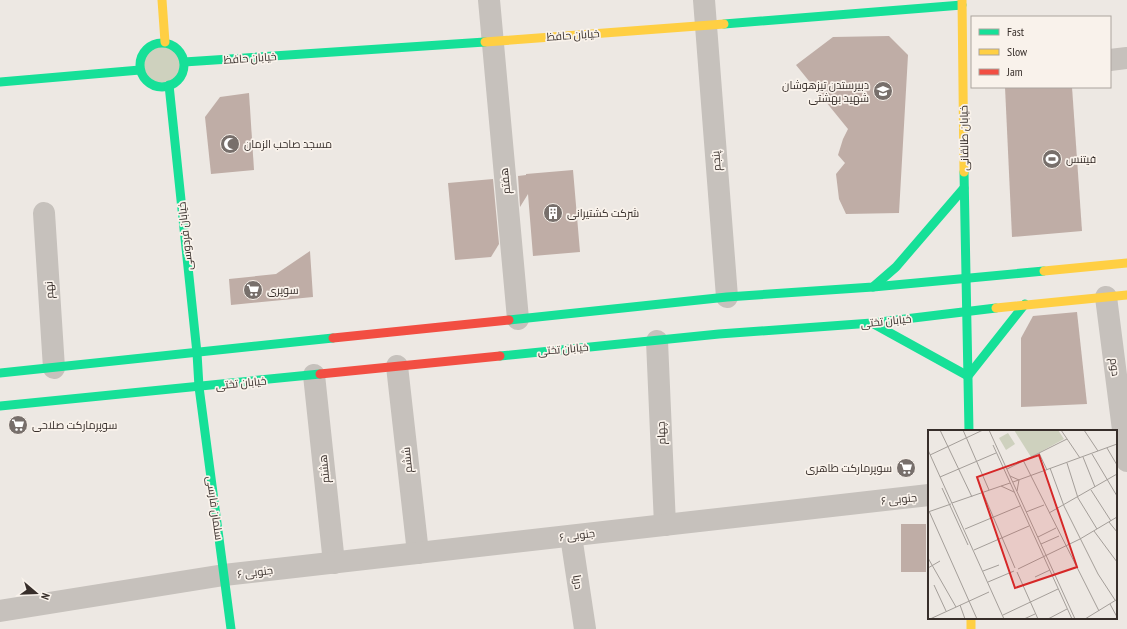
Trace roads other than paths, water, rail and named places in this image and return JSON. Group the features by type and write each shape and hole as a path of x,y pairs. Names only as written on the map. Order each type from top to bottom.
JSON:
{"main road":[{"path":"162,0 165,42"},
{"name":"خیابان حافظ","path":"184,62 492,42 962,3"},
{"name":"خیابان طالقانی","path":"962,3 967,72 964,188 967,312"},
{"path":"165,42 178,49 184,62 182,75 176,82 162,87 155,86 148,82 140,70 140,63 145,50 151,45 165,42"},
{"path":"0,82 140,70"},
{"name":"خیابان فردوسی","path":"169,85 197,353 199,387"},
{"path":"873,287 896,267 964,188"},
{"path":"0,373 727,297 873,287 1127,262"},
{"name":"خیابان تختی","path":"0,406 719,334 872,323 1024,304 1117,296"},
{"path":"968,376 1024,304"},
{"path":"967,312 969,430"},
{"path":"872,323 968,376"},
{"name":"سلمان فارسی","path":"199,387 231,629"},
{"path":"971,619 972,629"}],"street":[{"name":"هفتم","path":"489,0 518,319"},
{"name":"پنجم","path":"704,0 727,297"},
{"path":"1111,60 1127,58"},
{"name":"نهم","path":"44,213 54,368"},
{"name":"دوم","path":"1117,296 1127,461"},
{"name":"چهام","path":"657,341 665,525"},
{"name":"ششم","path":"397,366 418,553"},
{"name":"هشتم","path":"314,375 334,562"},
{"path":"1117,474 1127,473"},
{"name":"۶ جنوبی","path":"0,610 224,575 928,495"},
{"name":"دریا","path":"571,536 585,629"}],"place":[{"name":"دبیرستدن تیزهوشان شهید بهشتی","path":"883,91"},
{"name":"مسجد صاحب الزمان","path":"230,144"},
{"name":"فیتنس","path":"1052,159"},
{"name":"شرکت کشتیرانی","path":"553,213"},
{"name":"سوپری","path":"253,290"},
{"name":"سوپرمارکت صلاحی","path":"18,425"},
{"name":"سوپرمارکت طاهری","path":"906,468"}]}
